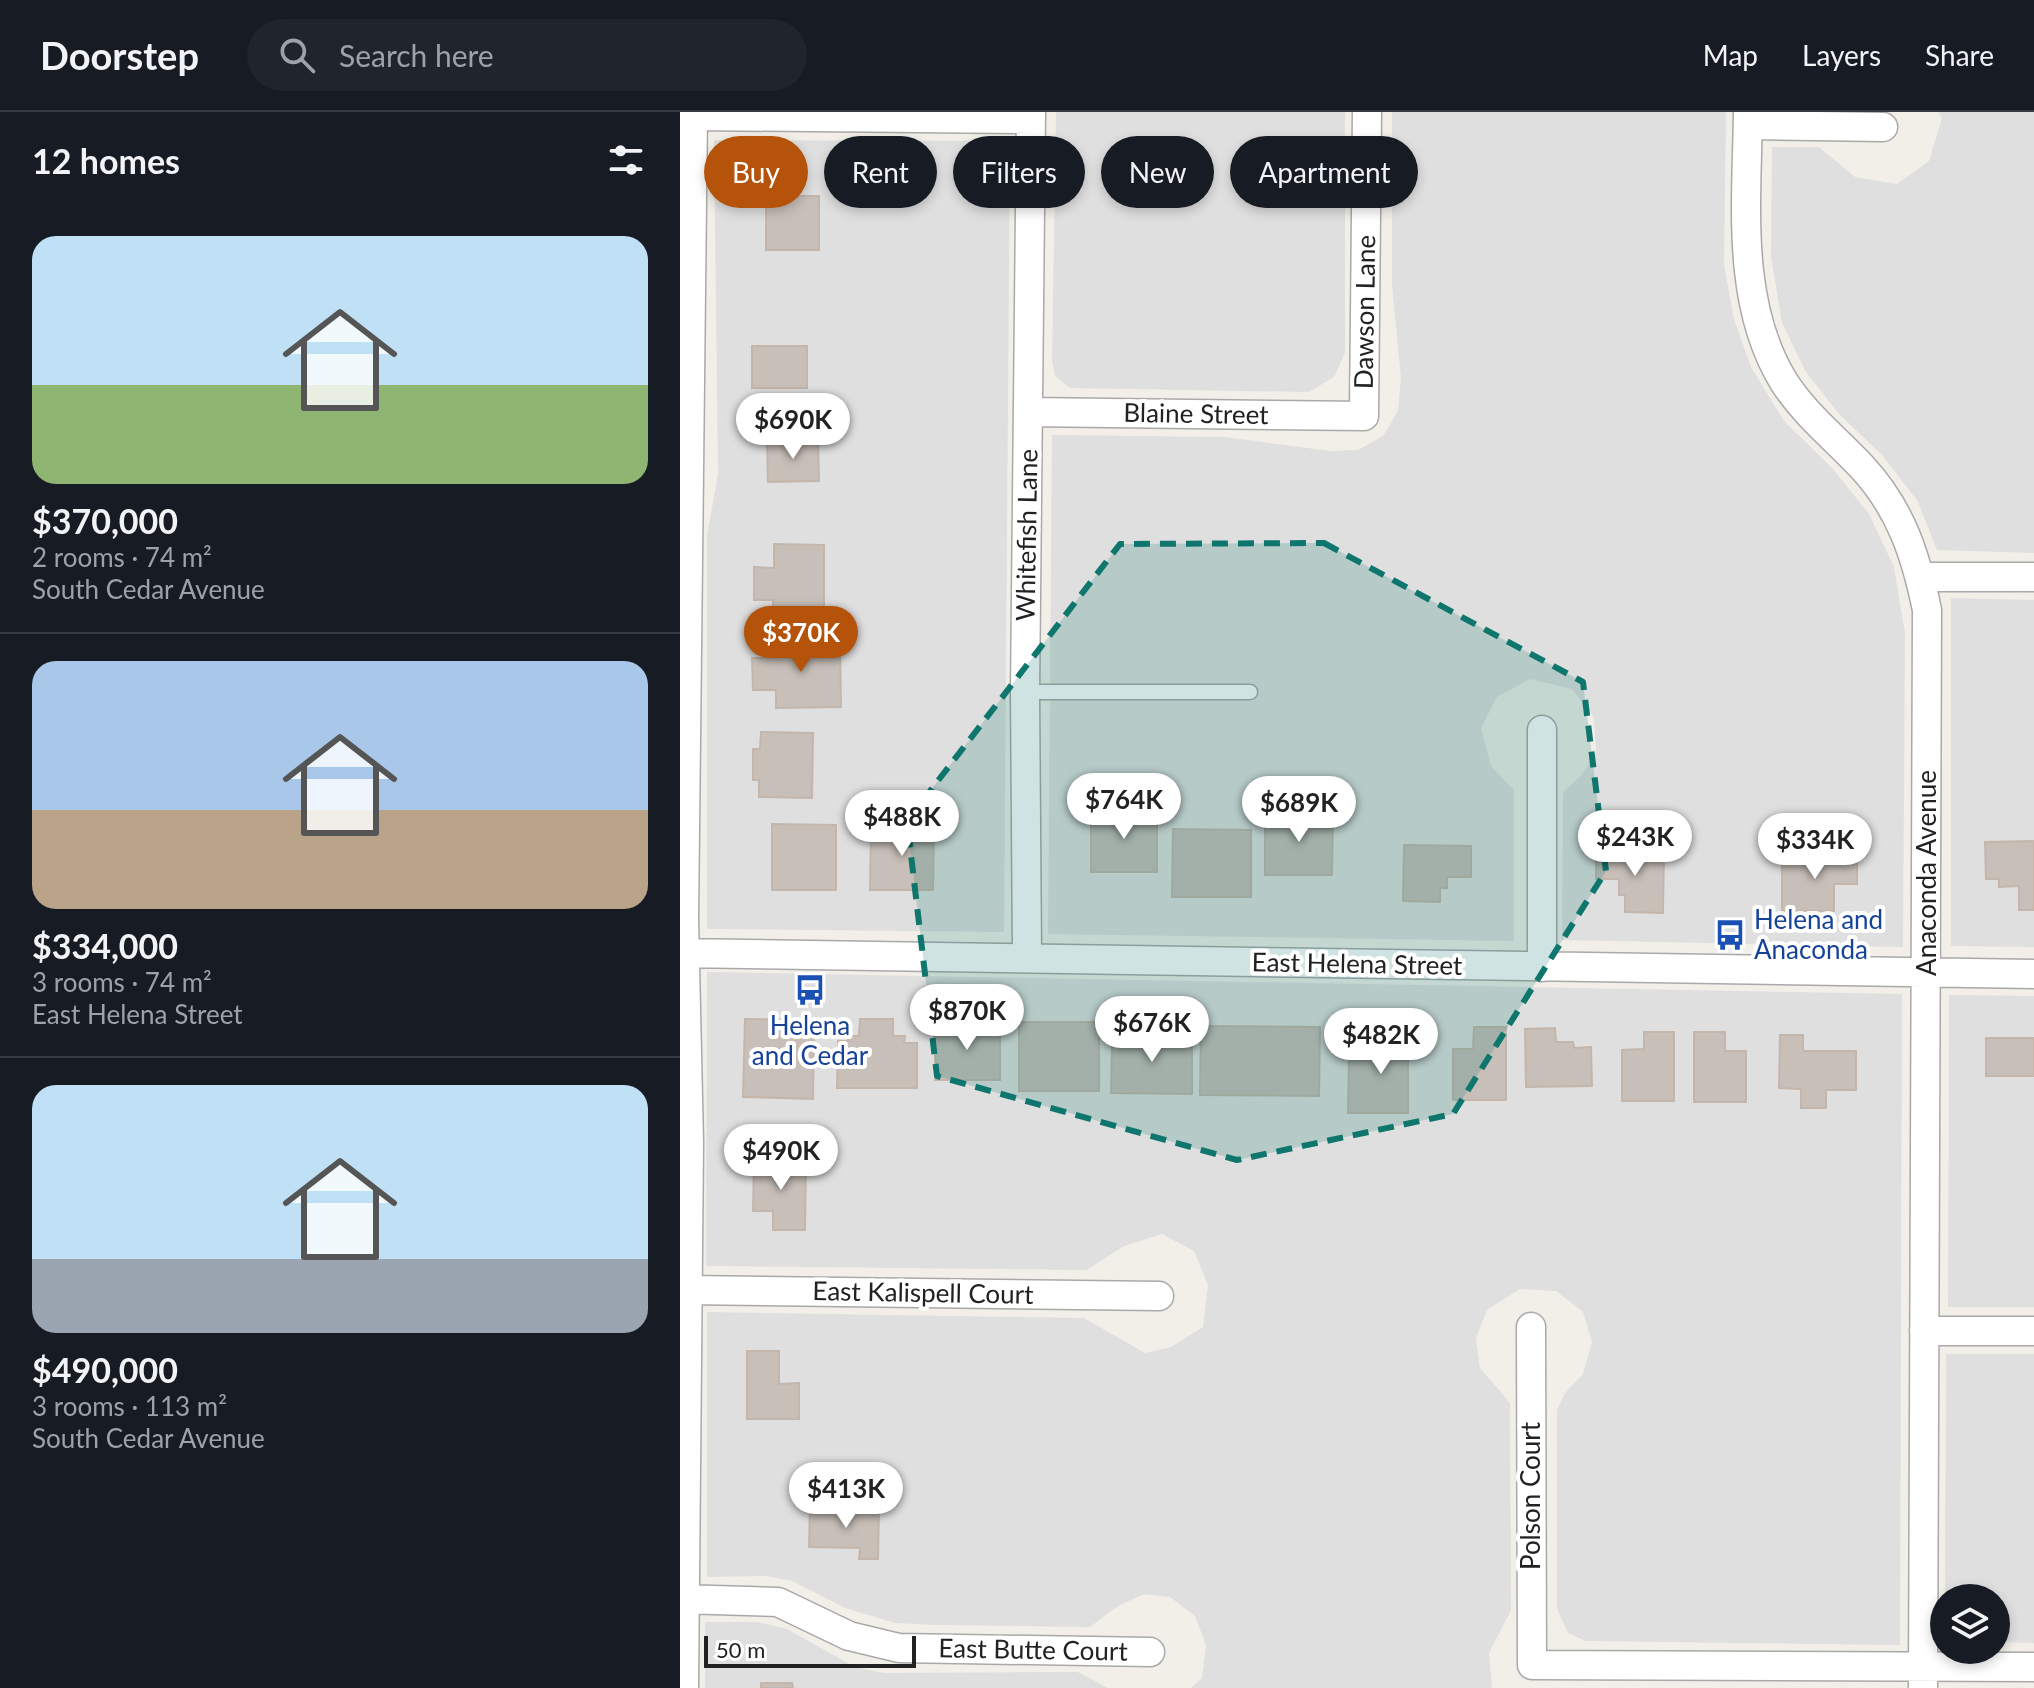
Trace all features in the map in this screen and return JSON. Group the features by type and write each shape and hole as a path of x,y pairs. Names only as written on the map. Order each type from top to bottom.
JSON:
{"street":[{"name":"Dawson Lane","path":"1364,416 1367,112"},
{"path":"684,1688 682,1599 687,1290 682,953 684,498 693,114 1031,116"},
{"name":"Whitefish Lane","path":"1027,957 1025,692 1031,116"},
{"path":"1748,118 1883,127"},
{"name":"Anaconda Avenue","path":"1748,118 1750,279 1768,349 1783,381 1807,413 1884,493 1912,545 1920,577 1928,643 1923,1677"},
{"name":"Blaine Street","path":"1028,412 1364,416"},
{"path":"1920,577 2034,577"},
{"path":"1542,730 1542,967"},
{"name":"East Helena Street","path":"682,953 2034,974"},
{"name":"East Kalispell Court","path":"687,1290 1159,1296"},
{"name":"Polson Court","path":"1531,1327 1532,1665 1923,1677"},
{"path":"1924,1331 2034,1331"},
{"name":"East Butte Court","path":"682,1599 778,1602 849,1636 899,1648 1150,1652"},
{"path":"1923,1677 2034,1667"}],"lane":[{"path":"1025,692 1250,692"}],"highlighted area":[{"path":"1324,543 1583,682 1606,871 1453,1114 1237,1160 937,1076 907,821 1120,544"}],"shaded area":[{"path":"1056,112 1345,112 1345,136 1230,136 1230,208 1345,208 1345,353 1334,377 1309,392 1070,388 1055,376 1052,360 1054,208 1085,208 1085,136 1056,136"},
{"path":"1392,112 1726,112 1724,265 1734,319 1751,367 1784,421 1833,469 1869,514 1894,567 1905,633 1903,947 1562,940 1563,792 1581,776 1596,752 1594,718 1572,689 1530,679 1497,697 1481,728 1491,766 1514,790 1514,941 1048,934 1052,435 1224,437 1330,451 1358,450 1383,436 1398,411 1401,378 1392,286 1392,208 1418,208 1418,136 1392,136"},
{"path":"1938,112 2034,112 2034,553 1937,550 1917,500 1882,455 1839,414 1806,372 1782,323 1771,256 1772,147 1819,147 1855,177 1897,184 1929,161 1942,118"},
{"path":"808,140 824,140 824,208 937,208 937,141 953,141 953,208 1009,208 1004,932 707,929 707,536 718,474 715,208 808,208"},
{"path":"1951,598 2034,600 2034,947 1951,946"},
{"path":"707,972 1902,994 1900,1645 1586,1641 1568,1633 1557,1609 1557,1410 1565,1393 1583,1374 1592,1342 1583,1312 1556,1291 1520,1289 1487,1310 1476,1338 1480,1368 1510,1403 1511,1610 1489,1653 1492,1688 1191,1688 1202,1678 1206,1645 1195,1616 1170,1597 1144,1594 1118,1606 1090,1627 936,1625 895,1623 845,1608 792,1581 766,1576 707,1577 707,1312 1084,1318 1145,1353 1171,1347 1203,1327 1208,1285 1194,1251 1162,1234 1124,1246 1087,1270 706,1266"},
{"path":"1949,995 2034,996 2034,1307 1948,1307"},
{"path":"1946,1354 2034,1354 2034,1643 2010,1642 2010,1584 1945,1584"},
{"path":"705,1622 758,1622 787,1629 855,1667 884,1673 1078,1672 1108,1688 705,1688"}],"building":[{"path":"808,196 819,196 819,250 766,250 766,208 808,208"},
{"path":"752,346 807,346 807,388 752,388"},
{"path":"818,440 819,481 768,482 767,441"},
{"path":"774,544 824,545 824,624 772,623 773,600 754,600 754,567 774,568"},
{"path":"840,641 841,707 776,708 776,690 753,690 752,658 774,658 774,642"},
{"path":"761,732 813,733 812,798 759,797 759,780 753,780 753,749 760,749"},
{"path":"1091,810 1157,810 1157,872 1091,872"},
{"path":"1265,813 1333,813 1332,875 1265,875"},
{"path":"772,824 836,825 836,890 772,890"},
{"path":"871,825 934,825 933,890 870,890"},
{"path":"1173,829 1251,830 1251,897 1172,897"},
{"path":"2034,841 2034,910 2019,910 2019,886 1999,887 1999,879 1986,879 1985,842"},
{"path":"1404,845 1471,846 1471,877 1447,877 1447,888 1440,888 1440,902 1403,901"},
{"path":"1596,852 1664,852 1663,913 1625,912 1625,895 1619,895 1619,879 1596,879"},
{"path":"1782,856 1857,856 1857,884 1834,884 1834,911 1782,911"},
{"path":"745,1019 814,1020 813,1099 743,1097"},
{"path":"860,1019 893,1019 893,1036 905,1036 904,1043 917,1043 917,1088 837,1088 838,1041 848,1041 848,1036 859,1036"},
{"path":"952,1020 982,1020 982,1029 1000,1029 1000,1080 935,1080 935,1028 952,1028"},
{"path":"1019,1022 1099,1022 1099,1091 1019,1091"},
{"path":"1136,1024 1167,1025 1166,1041 1192,1046 1192,1094 1111,1093 1112,1046 1123,1046 1123,1040 1136,1040"},
{"path":"1201,1026 1320,1027 1319,1096 1200,1095"},
{"path":"1474,1027 1506,1027 1506,1100 1453,1100 1453,1049 1473,1049"},
{"path":"1555,1028 1556,1042 1573,1042 1574,1048 1591,1047 1592,1086 1526,1087 1525,1029"},
{"path":"1380,1029 1408,1029 1408,1113 1348,1113 1349,1056 1365,1056 1365,1050 1380,1051"},
{"path":"1644,1032 1674,1032 1674,1101 1622,1101 1622,1050 1644,1049"},
{"path":"1694,1032 1725,1032 1725,1051 1746,1051 1746,1102 1694,1102"},
{"path":"1780,1035 1803,1035 1803,1051 1856,1051 1856,1090 1826,1090 1826,1108 1801,1108 1801,1089 1779,1088"},
{"path":"1986,1038 2034,1038 2034,1076 1986,1076"},
{"path":"754,1159 806,1160 805,1230 773,1230 773,1211 753,1211"},
{"path":"747,1351 779,1351 779,1384 799,1383 799,1419 747,1419"},
{"path":"810,1507 879,1509 878,1559 859,1559 860,1548 809,1547"},
{"path":"761,1683 792,1683 793,1688 761,1688"}],"place":[{"name":"Helena and Anaconda","path":"1730,935"},
{"name":"Helena and Cedar","path":"810,990"}]}
